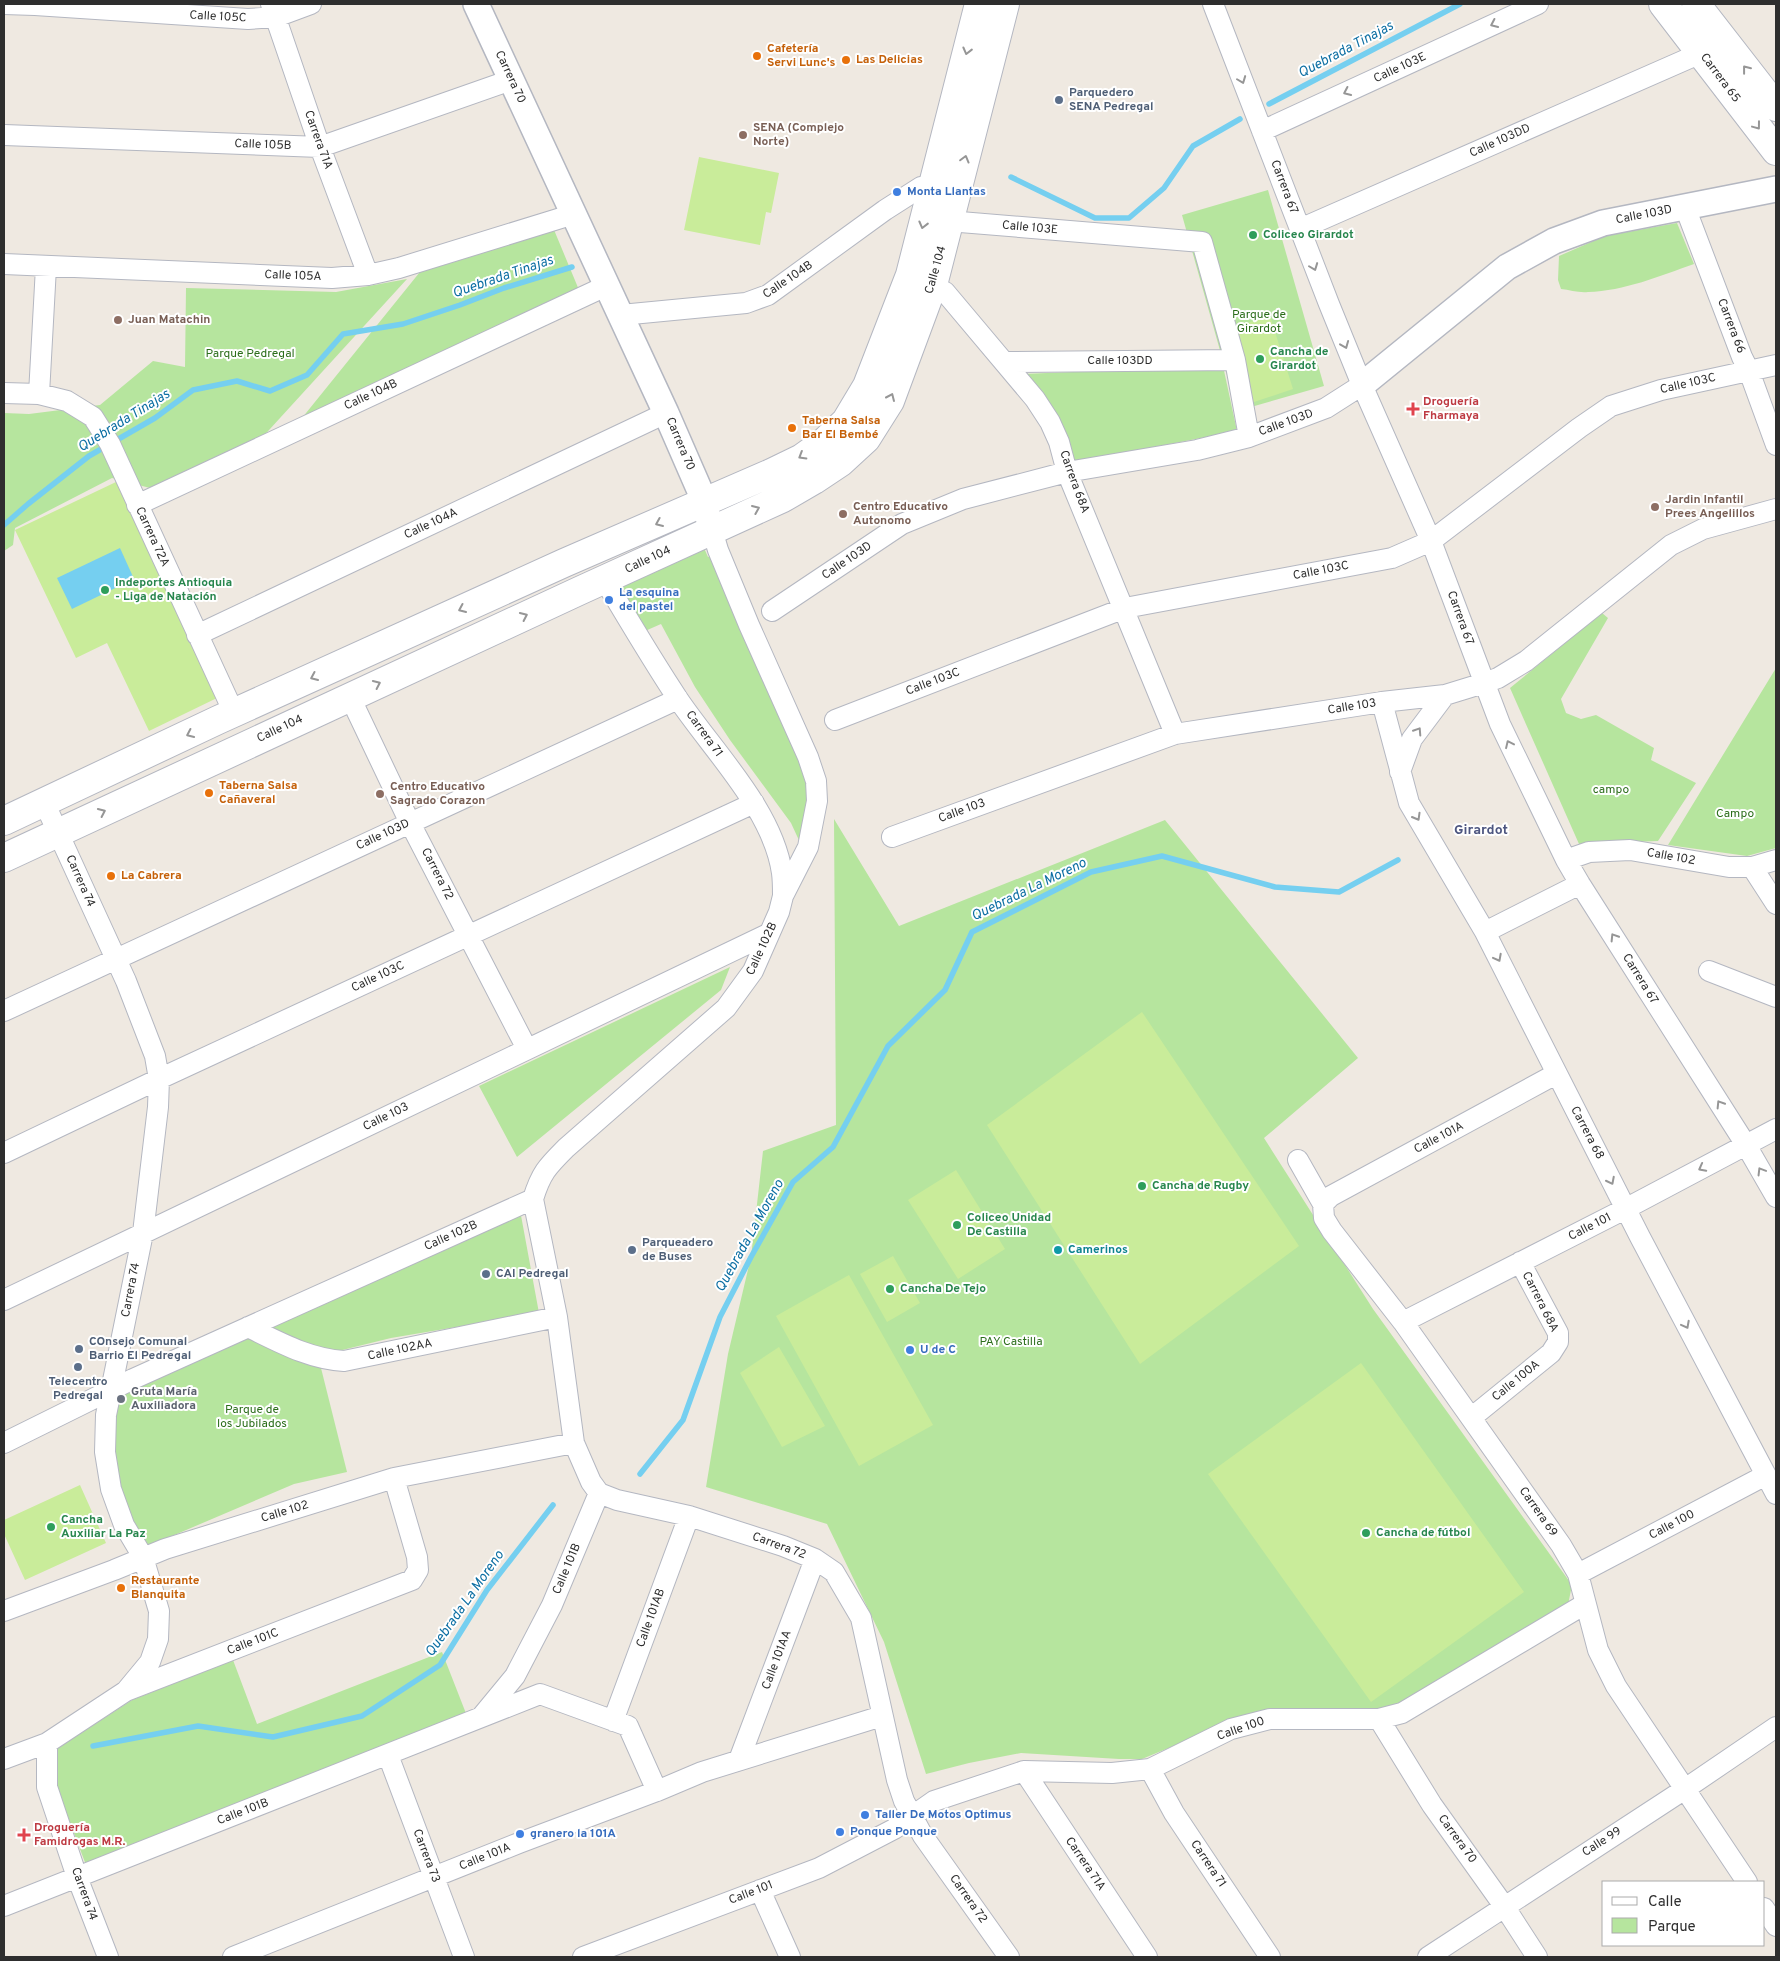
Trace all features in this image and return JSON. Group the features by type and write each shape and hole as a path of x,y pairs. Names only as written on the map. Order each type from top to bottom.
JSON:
{"main road":[{"name":"Calle 104","path":"4,858 604,579 783,498 840,462 866,439 890,401 921,280 933,186 980,4"},
{"name":"Calle 104","path":"4,821 234,713 771,473 802,458 824,443 846,421 867,386 921,280 948,221 1005,4"},
{"name":"Carrera 65","path":"1663,4 1776,151"},
{"path":"1696,4 1776,107"}],"street":[{"name":"Calle 105C","path":"4,4 35,4 248,19 274,10 311,4"},
{"name":"Carrera 70","path":"476,4 666,413 700,491 718,550 749,625 798,733 816,781 817,801 808,847 783,896"},
{"name":"Carrera 67","path":"1213,4 1362,385 1431,541 1500,724 1566,860 1580,884 1746,1145 1776,1197"},
{"name":"Calle 103E","path":"1262,131 1538,4"},
{"name":"Carrera 71A","path":"274,10 320,147 368,275"},
{"name":"Calle 103DD","path":"1300,229 1701,53"},
{"name":"Calle 105B","path":"4,135 320,147 511,80"},
{"name":"Calle 104B","path":"621,315 746,303 768,295 885,210 921,187 933,186"},
{"name":"Calle 103D","path":"772,611 902,524 963,499 1067,472 1197,450 1249,437 1326,408 1362,385 1507,267 1554,241 1603,223 1776,190"},
{"name":"Carrera 66","path":"1685,207 1776,445"},
{"name":"Calle 105A","path":"4,264 332,278 368,275 399,268 574,214"},
{"name":"Calle 103E","path":"948,221 1202,242 1235,360"},
{"path":"39,394 46,266"},
{"name":"Carrera 68A","path":"921,280 945,292 1035,399 1050,422 1059,442 1067,472 1125,608 1175,734"},
{"name":"Calle 104B","path":"137,505 606,286"},
{"name":"Calle 103DD","path":"1005,362 1235,360"},
{"path":"1235,360 1249,437"},
{"name":"Calle 103C","path":"835,720 1125,608 1392,558 1431,541 1579,428 1611,406 1661,390 1776,365"},
{"name":"Carrera 72A","path":"4,393 39,394 67,401 93,418 110,444 234,713"},
{"name":"Calle 104A","path":"197,635 666,413"},
{"name":"Calle 103","path":"892,837 1175,734 1382,702 1445,695 1498,678 1526,661 1671,545 1703,529 1776,509"},
{"name":"Carrera 71","path":"604,579 678,699 754,804 776,850 782,873 783,896"},
{"path":"1400,772 1412,739 1445,695"},
{"name":"Carrera 72","path":"350,697 410,823 527,1049"},
{"name":"Calle 103D","path":"4,1011 678,699"},
{"name":"Carrera 68","path":"1382,702 1410,804 1485,932 1625,1209 1776,1494"},
{"name":"Carrera 74","path":"44,802 116,960 155,1056 159,1078 158,1108 143,1233 106,1415 105,1452 111,1489 124,1525 143,1557 159,1611 158,1639 150,1662 126,1691"},
{"name":"Calle 103C","path":"4,1153 159,1078 754,804"},
{"name":"Calle 102","path":"1566,860 1590,852 1630,850 1729,867 1752,867 1776,860"},
{"path":"1752,867 1776,904"},
{"path":"1485,932 1580,884"},
{"name":"Calle 102B","path":"4,1443 110,1390 533,1199 545,1169 566,1148 726,1008 753,970 779,912 783,896"},
{"name":"Calle 103","path":"4,1300 768,934"},
{"path":"1709,971 1776,997"},
{"name":"Calle 101A","path":"1323,1204 1331,1196 1556,1074"},
{"name":"Calle 101","path":"1402,1322 1625,1209 1776,1129"},
{"name":"Carrera 69","path":"1298,1160 1323,1204 1324,1218 1332,1231 1402,1322 1561,1545 1578,1574 1598,1650 1616,1686 1746,1881"},
{"path":"533,1199 557,1316 574,1443 591,1482 599,1493"},
{"name":"Carrera 68A","path":"1520,1262 1558,1333 1558,1342"},
{"name":"Calle 102AA","path":"248,1327 305,1354 325,1360 344,1361 557,1316"},
{"name":"Calle 100A","path":"1471,1418 1551,1353 1558,1342"},
{"name":"Calle 102","path":"4,1610 114,1570 143,1557 394,1478 574,1443"},
{"name":"Calle 100","path":"1578,1574 1766,1475"},
{"name":"Calle 101C","path":"4,1759 46,1743 126,1691 412,1580 418,1570 417,1557 394,1478"},
{"name":"Carrera 72","path":"599,1493 617,1500 689,1516 783,1546 815,1559 834,1572 861,1618 897,1780 904,1801 924,1836 1009,1957"},
{"name":"Calle 101B","path":"481,1718 515,1676 552,1605 599,1493"},
{"name":"Calle 101AB","path":"613,1721 689,1516"},
{"name":"Calle 101AA","path":"739,1760 815,1559"},
{"name":"Calle 100","path":"912,1815 934,1801 1024,1771 1112,1773 1150,1769 1231,1730 1270,1719 1379,1719 1402,1713 1585,1604"},
{"name":"Calle 101B","path":"4,1906 540,1694 613,1721"},
{"name":"Calle 101A","path":"233,1957 702,1772 882,1716"},
{"name":"Carrera 70","path":"1379,1719 1432,1804 1504,1906 1537,1957"},
{"path":"613,1721 628,1726 657,1791"},
{"name":"Calle 99","path":"1428,1957 1685,1789 1776,1727"},
{"name":"Carrera 74","path":"46,1743 47,1787 77,1877 108,1957"},
{"name":"Carrera 73","path":"388,1755 464,1957"},
{"name":"Carrera 71","path":"1150,1769 1174,1813 1270,1957"},
{"name":"Carrera 71A","path":"1024,1771 1147,1957"},
{"name":"Calle 101","path":"583,1957 819,1868 894,1830 912,1815"},
{"path":"760,1890 790,1957"},
{"path":"1765,1910 1776,1926"}],"green space":[{"path":"699,157 779,173 771,213 766,212 760,245 684,230"},
{"name":"Parque de Girardot","path":"1268,190 1324,386 1237,411 1182,215"},
{"path":"1677,223 1694,264 1615,289 1578,292 1561,289 1558,280 1559,256 1605,236"},
{"path":"552,225 579,290 302,418 428,262"},
{"name":"Parque Pedregal","path":"407,279 259,441 150,488 112,478 15,528 13,545 4,551 4,413 29,414 100,405 153,361 185,367 186,288 336,292"},
{"name":"Cancha de Girardot","path":"1270,316 1293,389 1251,403 1228,329"},
{"name":"Parque de Girardot","path":"1223,366 1237,431 1072,463 1022,374"},
{"name":"Indeportes Antioquia - Liga de Natación","path":"116,482 217,698 149,731 107,643 76,658 15,530"},
{"path":"704,548 708,557 715,554 811,781 803,849 791,823 730,740 695,687 661,624 645,631 620,595 626,592 621,585"},
{"name":"campo","path":"1602,613 1608,618 1561,699 1566,713 1581,719 1596,715 1654,748 1651,760 1696,783 1658,841 1579,844 1510,688"},
{"name":"Campo","path":"1776,668 1776,848 1747,856 1668,845"},
{"name":"PAY Castilla","path":"834,819 899,926 1165,820 1358,1058 1264,1138 1373,1309 1572,1585 1567,1610 1404,1703 1375,1711 1246,1716 1142,1759 1021,1753 926,1774 884,1642 827,1524 706,1487 728,1354 751,1257 763,1151 836,1125"},
{"path":"730,967 721,990 517,1157 479,1086"},
{"name":"Cancha de Rugby","path":"1142,1012 1299,1246 1140,1364 987,1125"},
{"name":"Coliceo Unidad De Castilla","path":"956,1170 1005,1249 958,1279 908,1200"},
{"name":"Parque de los Jubilados","path":"520,1210 539,1313 391,1338 318,1356 347,1472 294,1484 144,1548 110,1467 115,1397"},
{"name":"Cancha De Tejo","path":"893,1256 920,1303 887,1322 860,1274"},
{"path":"849,1275 933,1425 859,1466 776,1316"},
{"path":"779,1347 825,1426 782,1447 740,1373"},
{"name":"Cancha de fútbol","path":"1361,1363 1524,1592 1371,1702 1208,1474"},
{"name":"Cancha Auxiliar La Paz","path":"80,1485 106,1543 25,1580 4,1534 4,1520"},
{"path":"442,1652 467,1716 86,1865 55,1783 58,1748 132,1700 233,1660 257,1724"}],"water":[{"path":"120,548 134,579 72,609 57,578"}],"waterway":[{"name":"Quebrada Tinajas","path":"1269,104 1460,4"},
{"name":"Quebrada Tinajas","path":"1011,177 1095,218 1129,218 1164,188 1193,146 1240,119"},
{"name":"Quebrada Tinajas","path":"4,525 89,456 155,418 193,390 237,381 270,391 307,375 343,334 403,324 504,288 572,267"},
{"name":"Quebrada La Moreno","path":"640,1474 683,1420 720,1317 793,1182 833,1147 888,1046 945,990 972,932 1091,872 1162,856 1275,887 1339,892 1398,860"},
{"name":"Quebrada La Moreno","path":"93,1746 198,1726 273,1737 362,1716 440,1665 487,1590 553,1505"}],"place":[{"name":"Cafetería Servi Lunc's","path":"757,56"},
{"name":"Las Delicias","path":"846,60"},
{"name":"Parquedero SENA Pedregal","path":"1059,100"},
{"name":"SENA (Complejo Norte)","path":"743,135"},
{"name":"Monta Llantas","path":"897,192"},
{"name":"Coliceo Girardot","path":"1253,235"},
{"name":"Juan Matachin","path":"118,320"},
{"name":"Cancha de Girardot","path":"1260,359"},
{"name":"Droguería Fharmaya","path":"1413,409"},
{"name":"Taberna Salsa Bar El Bembé","path":"792,428"},
{"name":"Jardin Infantil Prees Angelillos","path":"1655,507"},
{"name":"Centro Educativo Autonomo","path":"843,514"},
{"name":"Indeportes Antioquia - Liga de Natación","path":"105,590"},
{"name":"La esquina del pastel","path":"609,600"},
{"name":"Taberna Salsa Cañaveral","path":"209,793"},
{"name":"Centro Educativo Sagrado Corazon","path":"380,794"},
{"name":"La Cabrera","path":"111,876"},
{"name":"Cancha de Rugby","path":"1142,1186"},
{"name":"Coliceo Unidad De Castilla","path":"957,1225"},
{"name":"Parqueadero de Buses","path":"632,1250"},
{"name":"Camerinos","path":"1058,1250"},
{"name":"CAI Pedregal","path":"486,1274"},
{"name":"Cancha De Tejo","path":"890,1289"},
{"name":"COnsejo Comunal Barrio El Pedregal","path":"79,1349"},
{"name":"U de C","path":"910,1350"},
{"name":"Telecentro Pedregal","path":"78,1367"},
{"name":"Gruta María Auxiliadora","path":"121,1399"},
{"name":"Cancha Auxiliar La Paz","path":"51,1527"},
{"name":"Cancha de fútbol","path":"1366,1533"},
{"name":"Restaurante Blanquita","path":"121,1588"},
{"name":"Taller De Motos Optimus","path":"865,1815"},
{"name":"Ponque Ponque","path":"840,1832"},
{"name":"granero la 101A","path":"520,1834"},
{"name":"Droguería Famidrogas M.R.","path":"24,1835"}],"district":[{"name":"Girardot","path":"1481,830"}]}
